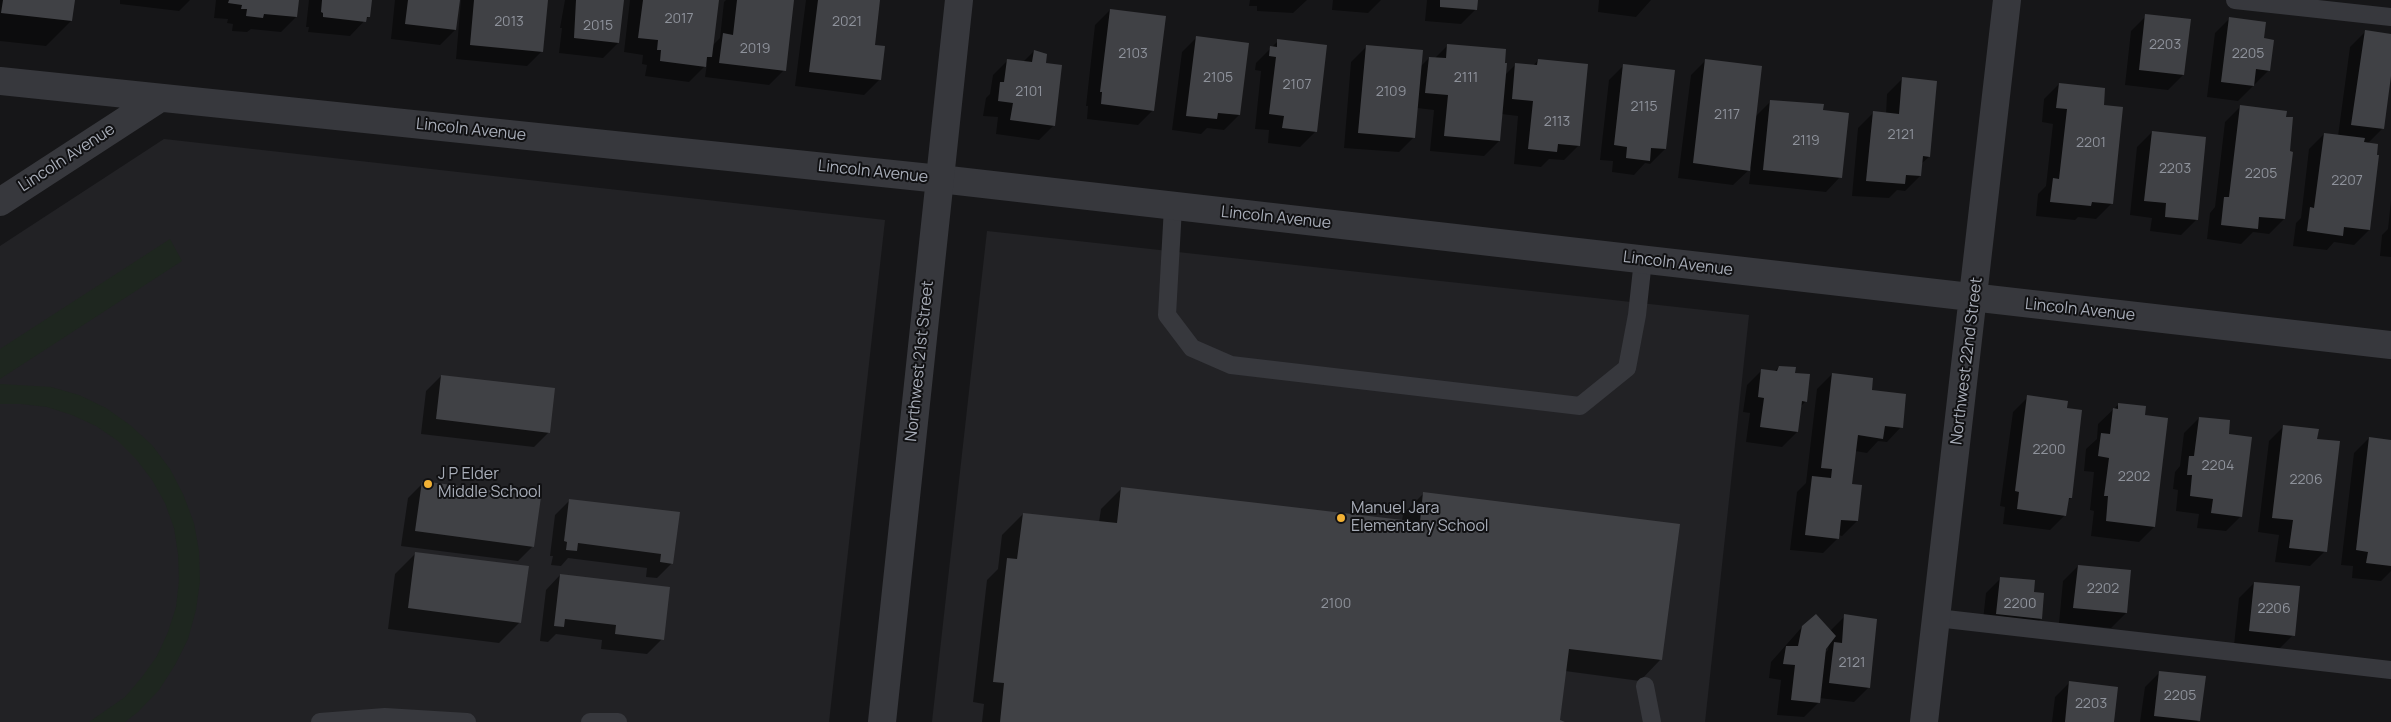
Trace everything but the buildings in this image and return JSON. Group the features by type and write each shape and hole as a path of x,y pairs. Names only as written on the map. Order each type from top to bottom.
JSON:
{"street":[{"name":"Northwest 21st Street","path":"882,722 960,0"},
{"name":"Northwest 22nd Street","path":"1924,722 2007,0"},
{"name":"Lincoln Avenue","path":"0,81 940,179 1974,299 2391,345"},
{"name":"Lincoln Avenue","path":"0,202 160,98"}],"lane":[{"path":"2235,0 2391,18"},
{"path":"1173,207 1167,315 1192,348 1231,365 1580,406 1627,368 1637,315 1644,260"},
{"path":"1937,618 2391,670"},
{"path":"1644,686 1652,722"},
{"path":"320,722 385,717 467,722"},
{"path":"590,722 618,722"}],"shaded area":[{"name":"J P Elder Middle School","path":"164,139 885,220 829,722 0,722 0,246"},
{"name":"Manuel Jara Elementary School","path":"987,231 1749,315 1705,722 932,722"},
{"path":"170,239 182,261 0,379 0,349"},
{"path":"0,384 51,387 79,395 106,408 130,425 152,445 170,469 183,494 194,523 199,551 200,581 196,610 188,639 175,665 159,690 138,712 125,722 89,722 125,697 157,656 168,632 176,607 179,580 174,528 165,503 152,480 136,459 118,441 96,426 72,415 47,407 0,404"}],"place":[{"name":"J P Elder Middle School","path":"428,484"},
{"name":"Manuel Jara Elementary School","path":"1341,518"}]}
